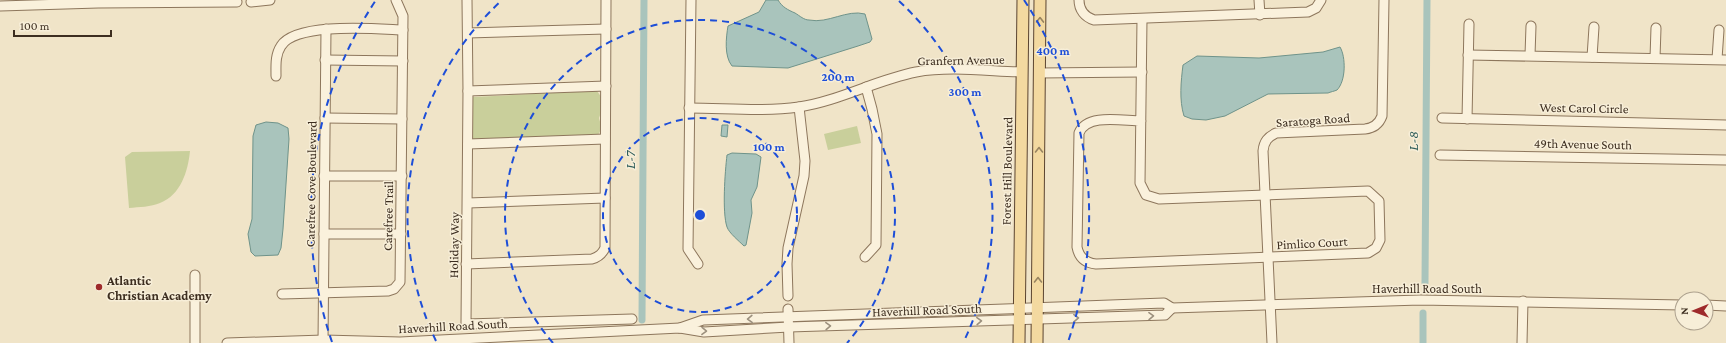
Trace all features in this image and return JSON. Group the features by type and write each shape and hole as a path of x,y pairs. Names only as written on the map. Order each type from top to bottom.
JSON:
{"main road":[{"name":"Forest Hill Boulevard","path":"1019,343 1024,0"},
{"path":"1037,343 1040,0"},
{"path":"1023,36 1027,55 1039,73"},
{"path":"1022,72 1031,83 1039,110"}],"street":[{"path":"251,2 270,0"},
{"name":"Carefree Trail","path":"282,294 388,290 394,289 400,282 403,30 402,12 396,0"},
{"name":"Holiday Way","path":"467,0 468,203 466,324 632,318"},
{"path":"466,264 592,259 600,256 605,248 606,0"},
{"path":"691,0 688,249 698,264"},
{"path":"1079,0 1079,4 1086,16 1094,20 1260,15 1308,12 1316,8 1321,0"},
{"path":"1259,0 1260,15"},
{"name":"Saratoga Road","path":"1272,343 1263,151 1264,143 1269,136 1276,133 1365,129 1374,127 1380,120 1382,102 1384,0"},
{"path":"0,6 98,1 237,2"},
{"name":"Pimlico Court","path":"1141,121 1096,120 1087,123 1081,129 1079,138 1078,247 1083,259 1091,264 1368,253 1372,251 1380,240 1379,201 1368,192 1159,199 1150,197 1143,191 1140,183 1142,72 1142,19"},
{"path":"1467,118 1469,24"},
{"path":"1530,55 1531,26"},
{"path":"1592,57 1594,27"},
{"path":"1655,58 1656,28"},
{"path":"276,76 277,55 283,43 295,35 326,29 403,30"},
{"name":"Carefree Cove Boulevard","path":"324,342 322,293 326,29"},
{"path":"468,33 606,29"},
{"path":"1468,55 1530,55 1721,60 1718,30"},
{"path":"326,60 403,61"},
{"name":"Granfern Avenue","path":"689,108 776,109 799,107 901,76 932,70 1022,72"},
{"path":"1039,73 1142,72"},
{"path":"468,91 606,86"},
{"path":"865,257 876,245 877,134 866,87"},
{"path":"788,296 788,248 804,176 805,161 799,107"},
{"path":"325,118 402,119"},
{"name":"West Carol Circle","path":"1442,118 1726,124"},
{"path":"468,144 605,139"},
{"name":"49th Avenue South","path":"1440,155 1726,160"},
{"path":"324,176 402,176"},
{"path":"468,203 605,198"},
{"path":"324,234 401,234"},
{"path":"194,343 195,276"},
{"name":"Haverhill Road South","path":"227,343 400,342 680,328 704,332 789,318 1164,303 1172,308 1420,300 1674,305"},
{"path":"1522,343 1523,301"},
{"path":"1714,306 1726,306"},
{"name":"Haverhill Road South","path":"789,318 1019,320 1165,315 1172,308"},
{"path":"789,318 789,343"}],"green space":[{"path":"597,91 602,98 602,110 599,118 601,128 598,135 471,139 473,97"},
{"path":"857,126 861,143 828,150 824,134"},
{"path":"190,151 182,182 173,194 167,199 156,204 145,207 129,208 125,157 132,152"}],"water":[{"path":"766,0 778,0 785,8 807,20 823,20 851,13 865,14 872,39 870,42 788,68 732,66 729,62 727,52 726,41 728,26 759,12"},
{"path":"1340,47 1342,51 1344,69 1342,81 1337,90 1328,93 1268,94 1225,116 1206,120 1192,119 1184,116 1181,97 1183,65 1197,56 1259,58 1323,52"},
{"path":"266,122 278,123 288,128 289,139 283,229 281,248 278,255 255,256 251,252 248,234 252,219 253,136 256,125"},
{"path":"722,125 728,125 727,137 721,136"},
{"path":"732,153 756,154 761,157 757,187 751,200 752,213 746,245 744,246 730,232 725,220 724,192 726,162 727,155"}],"waterway":[{"name":"L-7","path":"642,320 644,0"},
{"name":"L-8","path":"1425,283 1427,0"},
{"name":"L-8","path":"1423,313 1423,343"}],"place":[{"name":"Atlantic Christian Academy","path":"99,287"}]}
